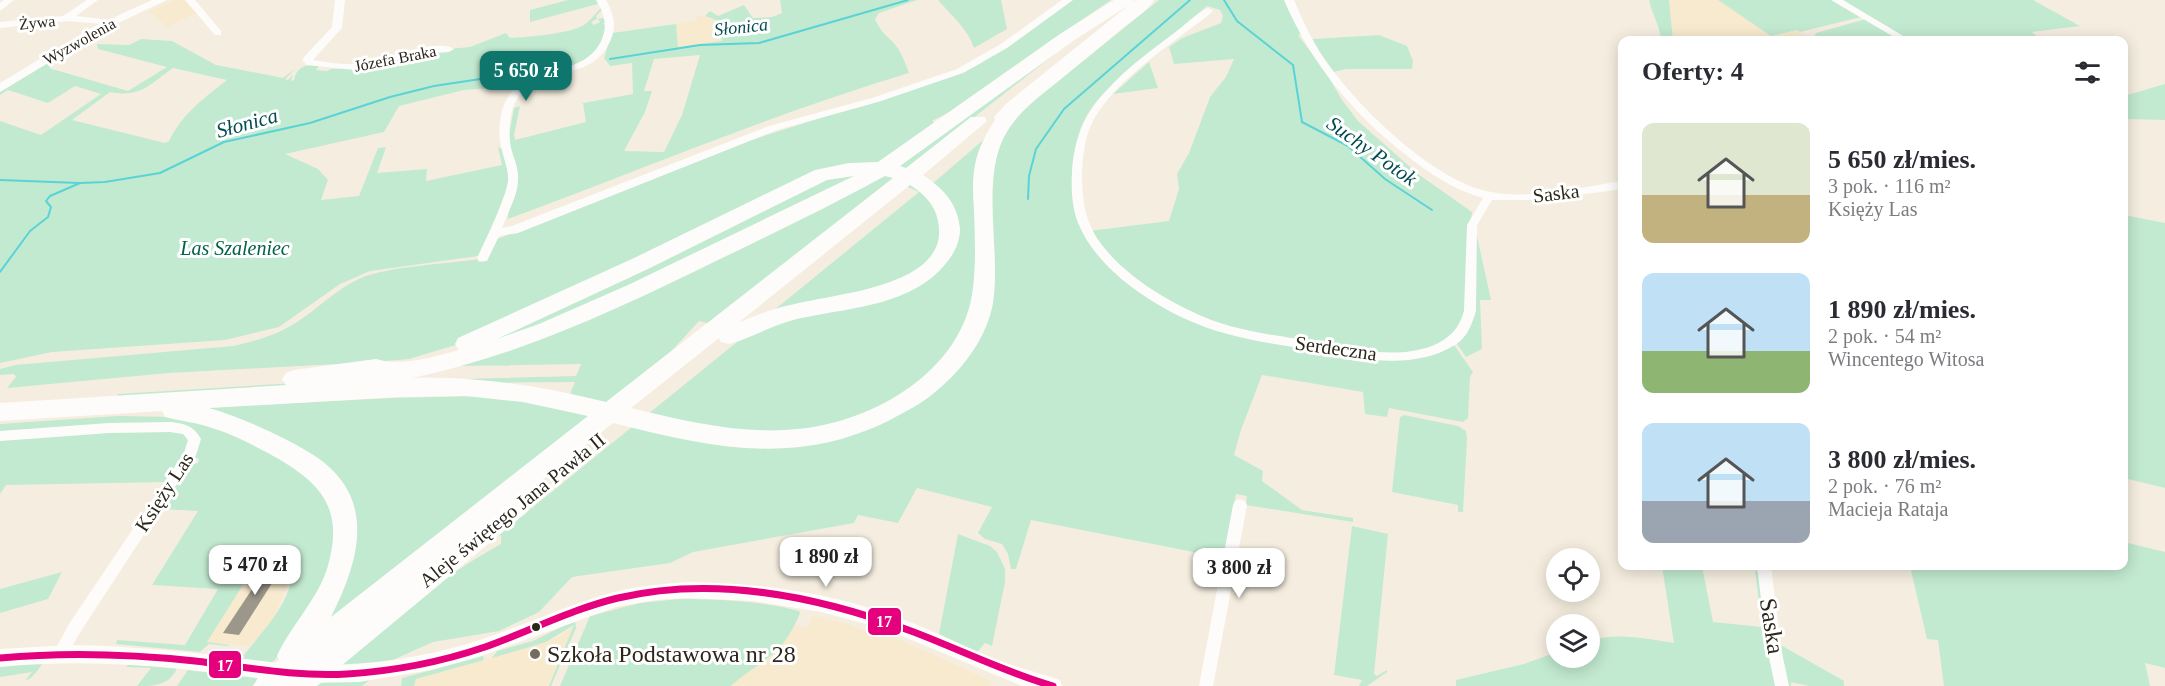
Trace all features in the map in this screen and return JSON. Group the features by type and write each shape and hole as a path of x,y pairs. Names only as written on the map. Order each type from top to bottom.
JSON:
{"highway":[{"path":"268,686 387,588 911,175 1128,0"},
{"path":"911,175 968,111 1068,34 1128,0"},
{"path":"0,398 380,374 432,367 519,341 559,326 860,181 911,175 1014,107 1146,0"},
{"path":"0,412 373,389 467,387 530,393 730,439 772,442 812,439 873,420 926,388 964,346 977,321 984,284 983,174 985,157 999,127 1014,107"},
{"path":"294,379 407,363 487,336 822,175 848,170 893,170 913,177 937,193 950,215 951,230 946,248 937,261 918,278 893,290 863,299 800,310 729,336"},
{"name":"Aleje świętego Jana Pawła II","path":"296,686 402,598 729,336 911,175"},
{"path":"100,405 182,411 238,426 301,460 322,475 335,491 344,517 345,533 342,562 333,591 310,631 268,686"}],"street":[{"name":"Żywa","path":"0,8 9,0"},
{"path":"65,19 93,0"},
{"name":"Wyzwolenia","path":"0,87 110,23 161,0"},
{"path":"190,0 218,33"},
{"name":"Józefa Braka","path":"340,0 337,28 309,57 307,60 310,63 355,67 372,65 420,51 449,49"},
{"path":"495,233 514,230 773,128 875,100 960,71 1005,46 1068,0"},
{"path":"1289,0 1307,42 1350,101 1369,120 1431,168 1462,186 1489,196"},
{"path":"1836,0 1898,36"},
{"path":"483,258 495,233 514,176 505,144 511,100 520,89 539,78 581,66 599,55 607,42 610,27 606,3"},
{"name":"Serdeczna","path":"1208,11 1117,87 1090,117 1083,135 1079,153 1077,186 1082,219 1087,232 1101,251 1139,286 1184,314 1254,336 1352,353 1390,356 1417,354 1453,340 1461,333 1467,322 1470,311 1472,225 1489,196"},
{"name":"Żywa","path":"0,25 65,19 88,19 110,23"},
{"name":"Saska","path":"1489,196 1519,198 1618,186"},
{"name":"Księży Las","path":"0,436 91,429 170,427 187,430 195,439 190,455 61,652"},
{"path":"1206,686 1240,505"},
{"name":"Saska","path":"1764,570 1774,648 1782,686"},
{"path":"0,658 61,652 121,653 317,675 380,672 473,651 605,602 659,592 710,590 778,597 871,617 913,631 1001,671 1053,686"}],"shaded area":[{"path":"175,0 185,0 196,13 167,27 149,11"},
{"path":"1669,0 1718,0 1771,36 1673,36"},
{"path":"697,16 719,21 723,42 678,47 676,24 697,20"},
{"path":"1797,30 1805,36 1771,36"},
{"path":"266,547 274,548 292,558 293,570 273,621 250,646 206,642"},
{"path":"679,599 755,602 785,607 797,614 793,624 807,628 813,616 848,624 869,633 871,629 894,637 991,681 990,686 560,686 615,608"},
{"name":"Szkoła Podstawowa nr 28","path":"575,624 549,686 414,686 416,679 546,642 558,637"}],"green space":[{"path":"568,0 598,0 598,4 530,22 530,10"},
{"path":"780,0 917,0 879,13 875,19 882,32 898,49 909,73 757,124 508,219 509,135 514,108 520,106 515,140 586,122 583,103 633,94 632,63 610,66 604,58 612,33 676,24 678,47 722,41 719,21 705,16 710,11 718,16 744,5 753,18 772,17 782,13","holes":["700,55 682,115 664,152 624,151 645,112 652,91 644,91 654,59"]},
{"path":"938,0 1001,0 1007,29 974,48 963,28"},
{"path":"1072,0 1111,0 1052,40 968,103 932,121 938,126 874,166 842,168 462,343 409,359 169,373 7,388 16,377 14,374 0,375 0,369 15,365 242,344 282,331 344,287 361,278 418,266 479,259 478,262 484,262 495,240 726,148 953,76 978,65"},
{"path":"1159,0 1286,0 1301,34 1298,35 1358,121 1418,174 1472,212 1467,255 1465,321 1459,331 1442,344 1400,354 1352,351 1254,334 1214,324 1186,312 1124,271 1089,231 1169,221 1179,189 1177,174 1189,153 1210,97 1226,77 1234,59 1174,64 1169,47 1182,38 1221,23 1223,16 1220,10 1207,6 1110,87 1092,107 1079,134 1073,174 1077,208 1085,233 1101,257 1115,270 1168,309 1187,319 1218,330 1362,356 1399,357 1435,350 1452,342 1473,372 1470,377 1468,418 1463,422 1389,408 1387,417 1365,414 1363,392 1262,375 1234,455 1263,471 1262,481 1302,510 1353,518 1353,522 1246,505 1247,496 1236,494 1224,558 1031,520 1016,569 1011,569 1008,554 1002,544 985,539 978,533 992,507 917,488 898,523 858,515 854,523 693,552 670,563 572,577 539,612 499,631 433,642 395,659 362,686 314,686 427,592 501,544 501,535 496,537 737,342 781,321 894,294 929,274 942,262 951,248 955,234 954,218 947,202 932,184 988,136 977,169 975,201 979,272 975,307 969,324 947,359 918,388 882,410 843,425 801,434 759,437 717,434 678,425 667,434 734,447 773,448 814,442 854,431 892,414 926,392 955,364 976,330 988,291 985,185 987,170 996,143 1010,123 1028,105"},
{"path":"1649,0 1669,0 1673,36 1660,36"},
{"path":"1718,0 1834,0 1861,17 1800,32 1797,30 1771,36"},
{"path":"1839,0 2033,0 2080,26 2032,32 2036,36 1900,36"},
{"name":"Las Szaleniec","path":"601,8 602,10 596,16 597,19 591,22 594,25 600,22 598,19 603,18 606,21 603,24 608,27 593,57 521,86 464,90 399,106 384,132 285,154 318,169 328,180 321,200 359,196 378,148 386,147 377,173 427,169 426,181 502,165 497,143 499,148 503,149 510,176 509,184 481,254 478,256 370,271 340,284 279,327 225,340 52,352 0,363 0,121 41,135 101,94 75,86 48,103 8,90 0,95 0,92 67,51 71,53 49,68 128,91 167,67 98,49 97,44 129,45 141,39 172,41 216,65 283,78 296,68 285,79 288,80 293,75 291,81 300,69 310,65 319,66 316,70 327,71 375,67 427,51 470,47 506,33 510,38 569,31 584,25","holes":["173,68 227,80 194,107 169,141 165,143 72,120 110,92 137,92"]},
{"path":"1866,19 1895,36 1815,36 1816,33"},
{"path":"1089,27 906,171 892,168"},
{"path":"1379,35 1407,46 1413,61 1412,69 1346,69 1329,73 1312,39"},
{"path":"1149,62 1158,88 1113,94"},
{"path":"2165,84 2165,120 2128,119 2128,95"},
{"path":"842,175 892,175 935,198 944,236 931,259 901,282 762,320 919,192 892,180 707,325 699,321 666,357 307,644 348,503 204,408 391,398 570,394 575,382 417,383 115,399 118,394 278,384 576,376 581,364 457,366 550,336 784,225 548,325 459,353 812,183"},
{"path":"2128,216 2165,223 2165,488 2128,479"},
{"path":"1475,227 1491,300 1480,300 1482,349 1466,357 1455,341 1462,333"},
{"path":"1404,415 1458,426 1466,431 1463,512 1458,512 1458,505 1392,492 1400,417"},
{"path":"118,416 173,417 213,422 313,476 333,510 334,562 297,634 252,686 177,686 188,670 219,674 217,677 245,657 243,656 270,623 285,599 293,572 292,558 274,548 266,548 207,642 230,645 209,644 200,652 116,644 117,640 185,645 218,589 152,585 198,511 160,509 188,466 198,463 199,459 194,457 200,441 199,436 191,428 0,434 0,424"},
{"path":"82,431 182,432 191,443 167,482 6,485 0,494 0,439"},
{"path":"1352,526 1388,534 1374,674 1377,676 1387,670 1387,672 1367,686 1359,686 1362,680 1334,675"},
{"path":"958,534 990,546 997,552 1005,569 1005,582 992,646 985,643 977,652 939,634"},
{"path":"2128,543 2165,552 2165,668 2145,663 2150,686 1944,686 1938,640 1927,639 1911,570 2128,570"},
{"path":"1663,570 1703,570 1713,622 1762,627 1755,570 1759,573 1778,686 1456,686 1456,680 1524,664 1546,656 1546,668 1600,668 1600,638 1632,637 1674,643"},
{"path":"62,572 48,599 0,613 0,589"},
{"path":"679,599 754,603 800,613 786,640 778,649 731,686 560,686 590,616 640,603"},
{"path":"575,620 576,628 551,686 549,686 574,625 546,642 492,658 497,651 533,641"},
{"path":"1777,643 1844,681 1844,686 1809,686 1791,682 1791,686 1787,686"},
{"path":"483,656 484,660 416,679 414,686 401,686 402,678"},
{"path":"43,662 28,680 25,681 32,672 0,677 0,666"},
{"path":"130,663 177,668 165,682 137,686 151,668 126,667"}],"building":[{"path":"274,556 288,558 239,635 223,633"}],"waterway":[{"name":"Słonica","path":"610,59 700,45 759,43 908,0"},
{"path":"1028,199 1029,176 1036,149 1064,109 1190,0"},
{"name":"Suchy Potok","path":"1224,0 1237,21 1293,65 1302,122 1348,146 1385,179 1432,210"},
{"name":"Słonica","path":"0,272 30,231 48,217 51,207 46,201 50,196 80,183 105,182 160,173 224,142 310,123 390,97 434,86 552,68"},
{"path":"0,180 79,183"}],"transit line":[{"name":"17","path":"0,658 73,654 122,655 195,661 290,673 328,675 365,673 417,665 485,647 599,603 619,598 673,590 708,589 778,595 846,609 879,619 999,668 1053,686"}],"place":[{"name":"Szkoła Podstawowa nr 28","path":"535,654"}]}
